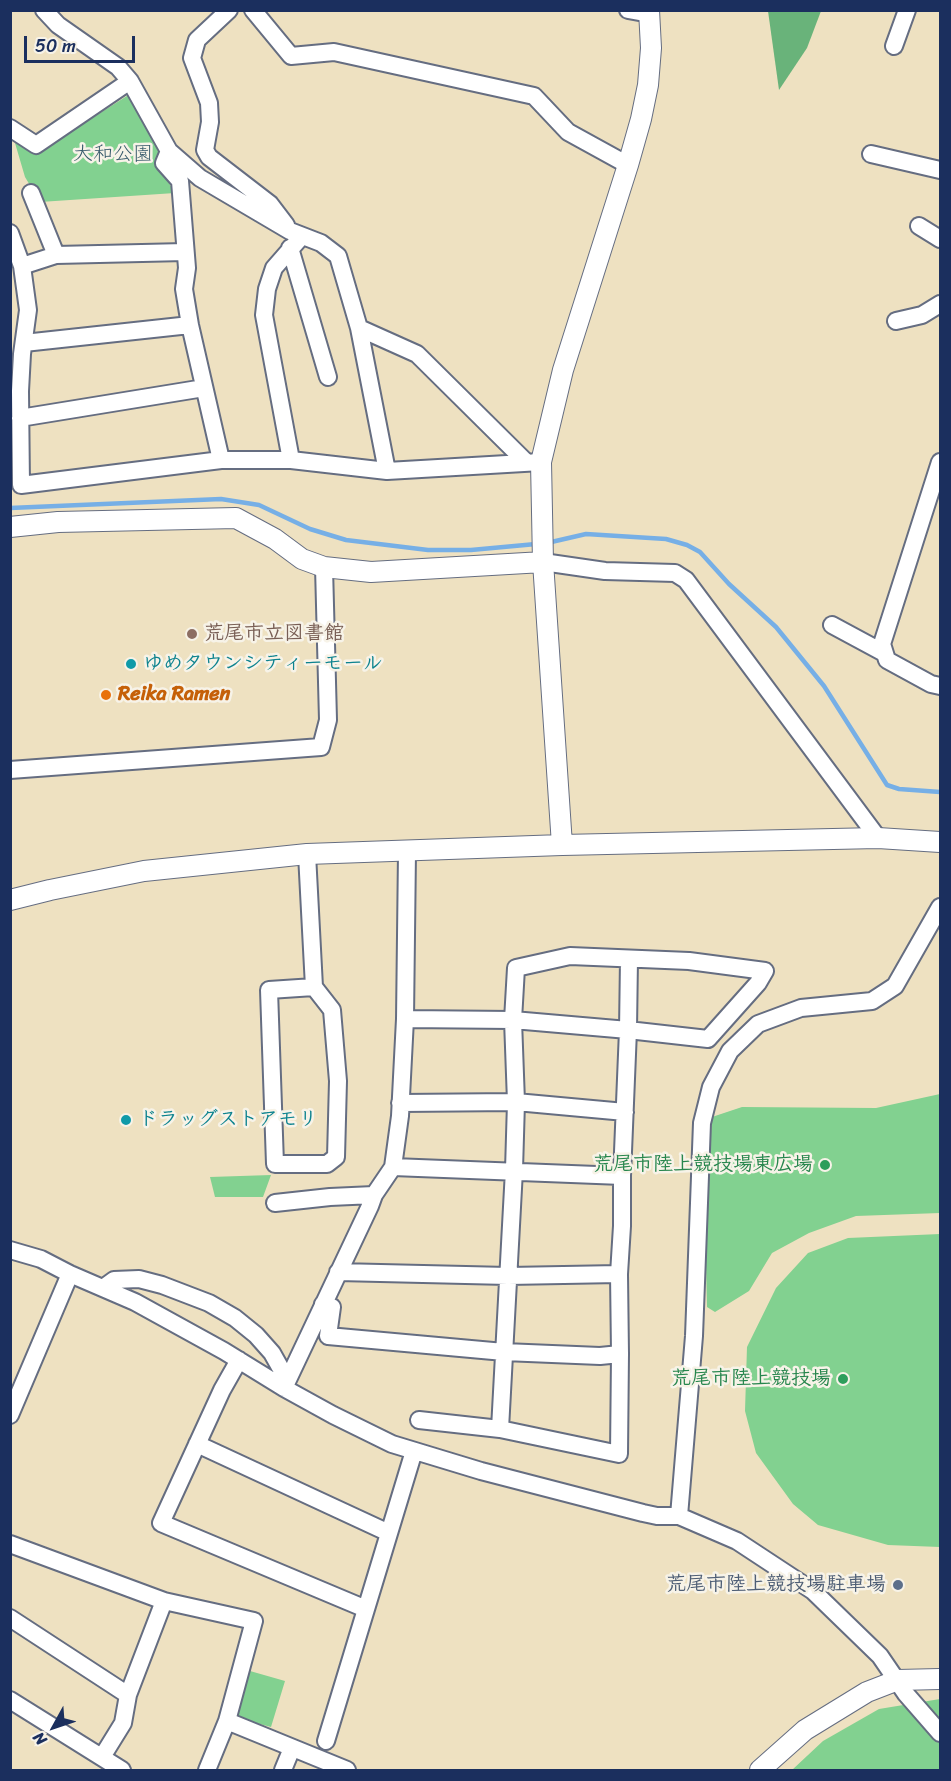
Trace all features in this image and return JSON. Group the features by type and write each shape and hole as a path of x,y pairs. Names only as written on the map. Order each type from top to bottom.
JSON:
{"street":[{"path":"44,10 58,25 118,66 130,81 169,151 201,178 296,233 321,243 338,256 359,328 387,471"},
{"path":"229,10 197,40 192,58 209,103 210,122 205,150 209,157 270,204 296,233"},
{"path":"253,10 291,56 334,52 534,96 568,132 628,165"},
{"path":"562,845 543,560 542,501 534,463 628,165 648,85 651,48 650,12 628,10"},
{"path":"894,46 907,10"},
{"path":"10,128 36,145 130,81"},
{"path":"169,151 164,163 180,181 187,268 184,289 190,325 221,460"},
{"path":"871,154 940,170"},
{"path":"31,193 56,255"},
{"path":"919,226 940,239"},
{"path":"10,233 22,266 28,310 19,350 20,418 15,444 21,485 221,460 291,460 387,471 534,463"},
{"path":"291,460 264,315 267,289 274,268 290,248 296,233"},
{"path":"290,248 328,377"},
{"path":"22,266 56,255 185,252"},
{"path":"896,321 922,315 940,304"},
{"path":"19,350 190,325"},
{"path":"359,328 417,354 534,463"},
{"path":"20,418 204,388"},
{"path":"940,462 882,644 887,660 931,684 940,686"},
{"path":"10,526 58,522 236,518 274,539 302,559 324,567 371,572 543,560 605,571 675,573 686,580 878,838"},
{"path":"10,770 321,747 328,720 324,567"},
{"path":"832,625 884,653"},
{"path":"10,900 144,871 308,854 562,845 878,838 940,842"},
{"path":"284,1388 374,1194 393,1167 405,1019 407,852"},
{"path":"308,854 314,987 332,1010 338,1081 336,1157 327,1164 275,1164 269,990 314,987"},
{"path":"679,1516 693,1347 702,1123 711,1087 730,1051 758,1024 801,1008 872,1000 895,986 940,907"},
{"path":"405,1019 513,1020 708,1039 758,983 765,971 689,962 570,956 516,968 513,1020 516,1102 514,1170 500,1429"},
{"path":"419,1420 500,1429 619,1454 618,1274 622,1226 629,959"},
{"path":"400,1102 516,1102 625,1112"},
{"path":"393,1167 622,1176"},
{"path":"275,1203 374,1194"},
{"path":"10,1250 41,1259 135,1302 284,1388 392,1444 650,1514 679,1516 737,1541 813,1591 880,1656 906,1694 940,1733"},
{"path":"338,1272 508,1276 618,1274"},
{"path":"10,1415 70,1274"},
{"path":"103,1288 114,1280 139,1279 209,1303 256,1335 272,1353 281,1369 284,1388"},
{"path":"323,1304 332,1307 328,1336 504,1352 600,1356 620,1354"},
{"path":"239,1360 222,1390 161,1523 366,1608"},
{"path":"197,1444 389,1533"},
{"path":"326,1742 414,1451"},
{"path":"10,1544 164,1601 254,1621 227,1721 207,1770"},
{"path":"102,1757 123,1723 128,1695 164,1601"},
{"path":"10,1618 128,1695"},
{"path":"760,1770 805,1730 867,1692 898,1680 940,1679"},
{"path":"10,1700 122,1770"},
{"path":"227,1721 347,1770"},
{"path":"283,1770 292,1748"}],"green space":[{"path":"768,11 821,11 807,48 779,90"},
{"name":"大和公園","path":"130,94 163,149 155,160 175,193 40,202 25,177 15,143 39,152"},
{"name":"荒尾市陸上競技場東広場","path":"940,1094 940,1213 856,1216 809,1233 772,1253 749,1291 715,1312 707,1307 705,1223 712,1117 742,1107 876,1108"},
{"path":"271,1175 263,1197 215,1197 210,1177"},
{"name":"荒尾市陸上競技場","path":"940,1234 940,1547 888,1545 818,1525 793,1504 756,1453 745,1411 747,1347 776,1288 808,1253 848,1238"},
{"path":"250,1671 285,1681 271,1727 237,1718"},
{"path":"940,1699 940,1770 792,1770 823,1741 879,1709"}],"waterway":[{"path":"10,508 221,499 259,505 310,529 346,540 428,550 471,550 536,544"},
{"path":"547,543 586,534 666,539 687,545 700,552 729,584 776,627 824,686 887,785 899,789 940,792"}],"place":[{"name":"荒尾市立図書館","path":"192,634"},
{"name":"ゆめタウンシティーモール","path":"131,664"},
{"name":"Reika Ramen","path":"106,695"},
{"name":"ドラッグストアモリ","path":"126,1120"},
{"name":"荒尾市陸上競技場東広場","path":"825,1165"},
{"name":"荒尾市陸上競技場","path":"843,1379"},
{"name":"荒尾市陸上競技場駐車場","path":"898,1585"}]}
